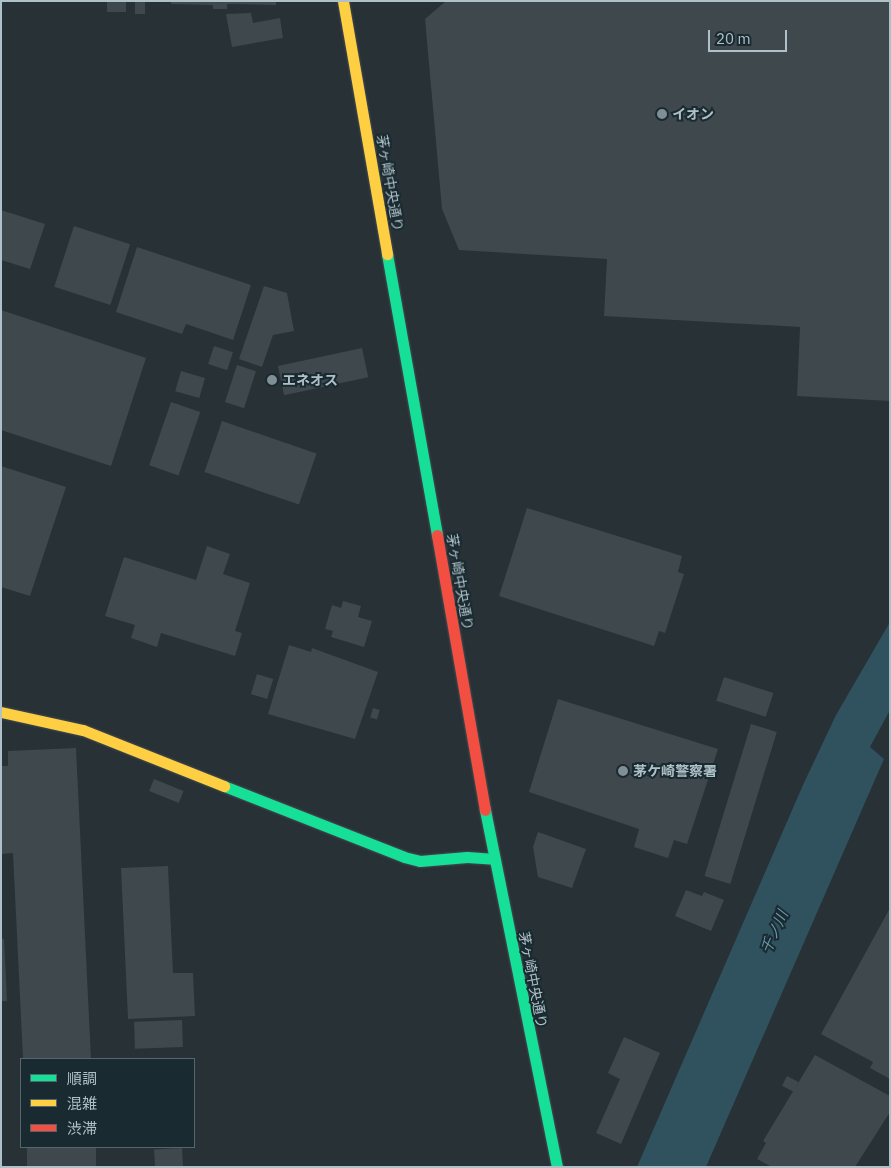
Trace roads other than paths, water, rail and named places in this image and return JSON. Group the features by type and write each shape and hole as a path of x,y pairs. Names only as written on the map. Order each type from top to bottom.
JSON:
{"main road":[{"name":"茅ヶ崎中央通り","path":"343,1 494,859 556,1167"},
{"path":"1,712 84,730 404,857 420,861 467,858 494,859"}],"water":[{"name":"千ノ川","path":"890,622 890,710 870,747 884,759 706,1167 637,1167 803,785 836,715"}],"place":[{"name":"イオン","path":"662,114"},
{"name":"エネオス","path":"272,380"},
{"name":"茅ケ崎警察署","path":"623,771"}]}
